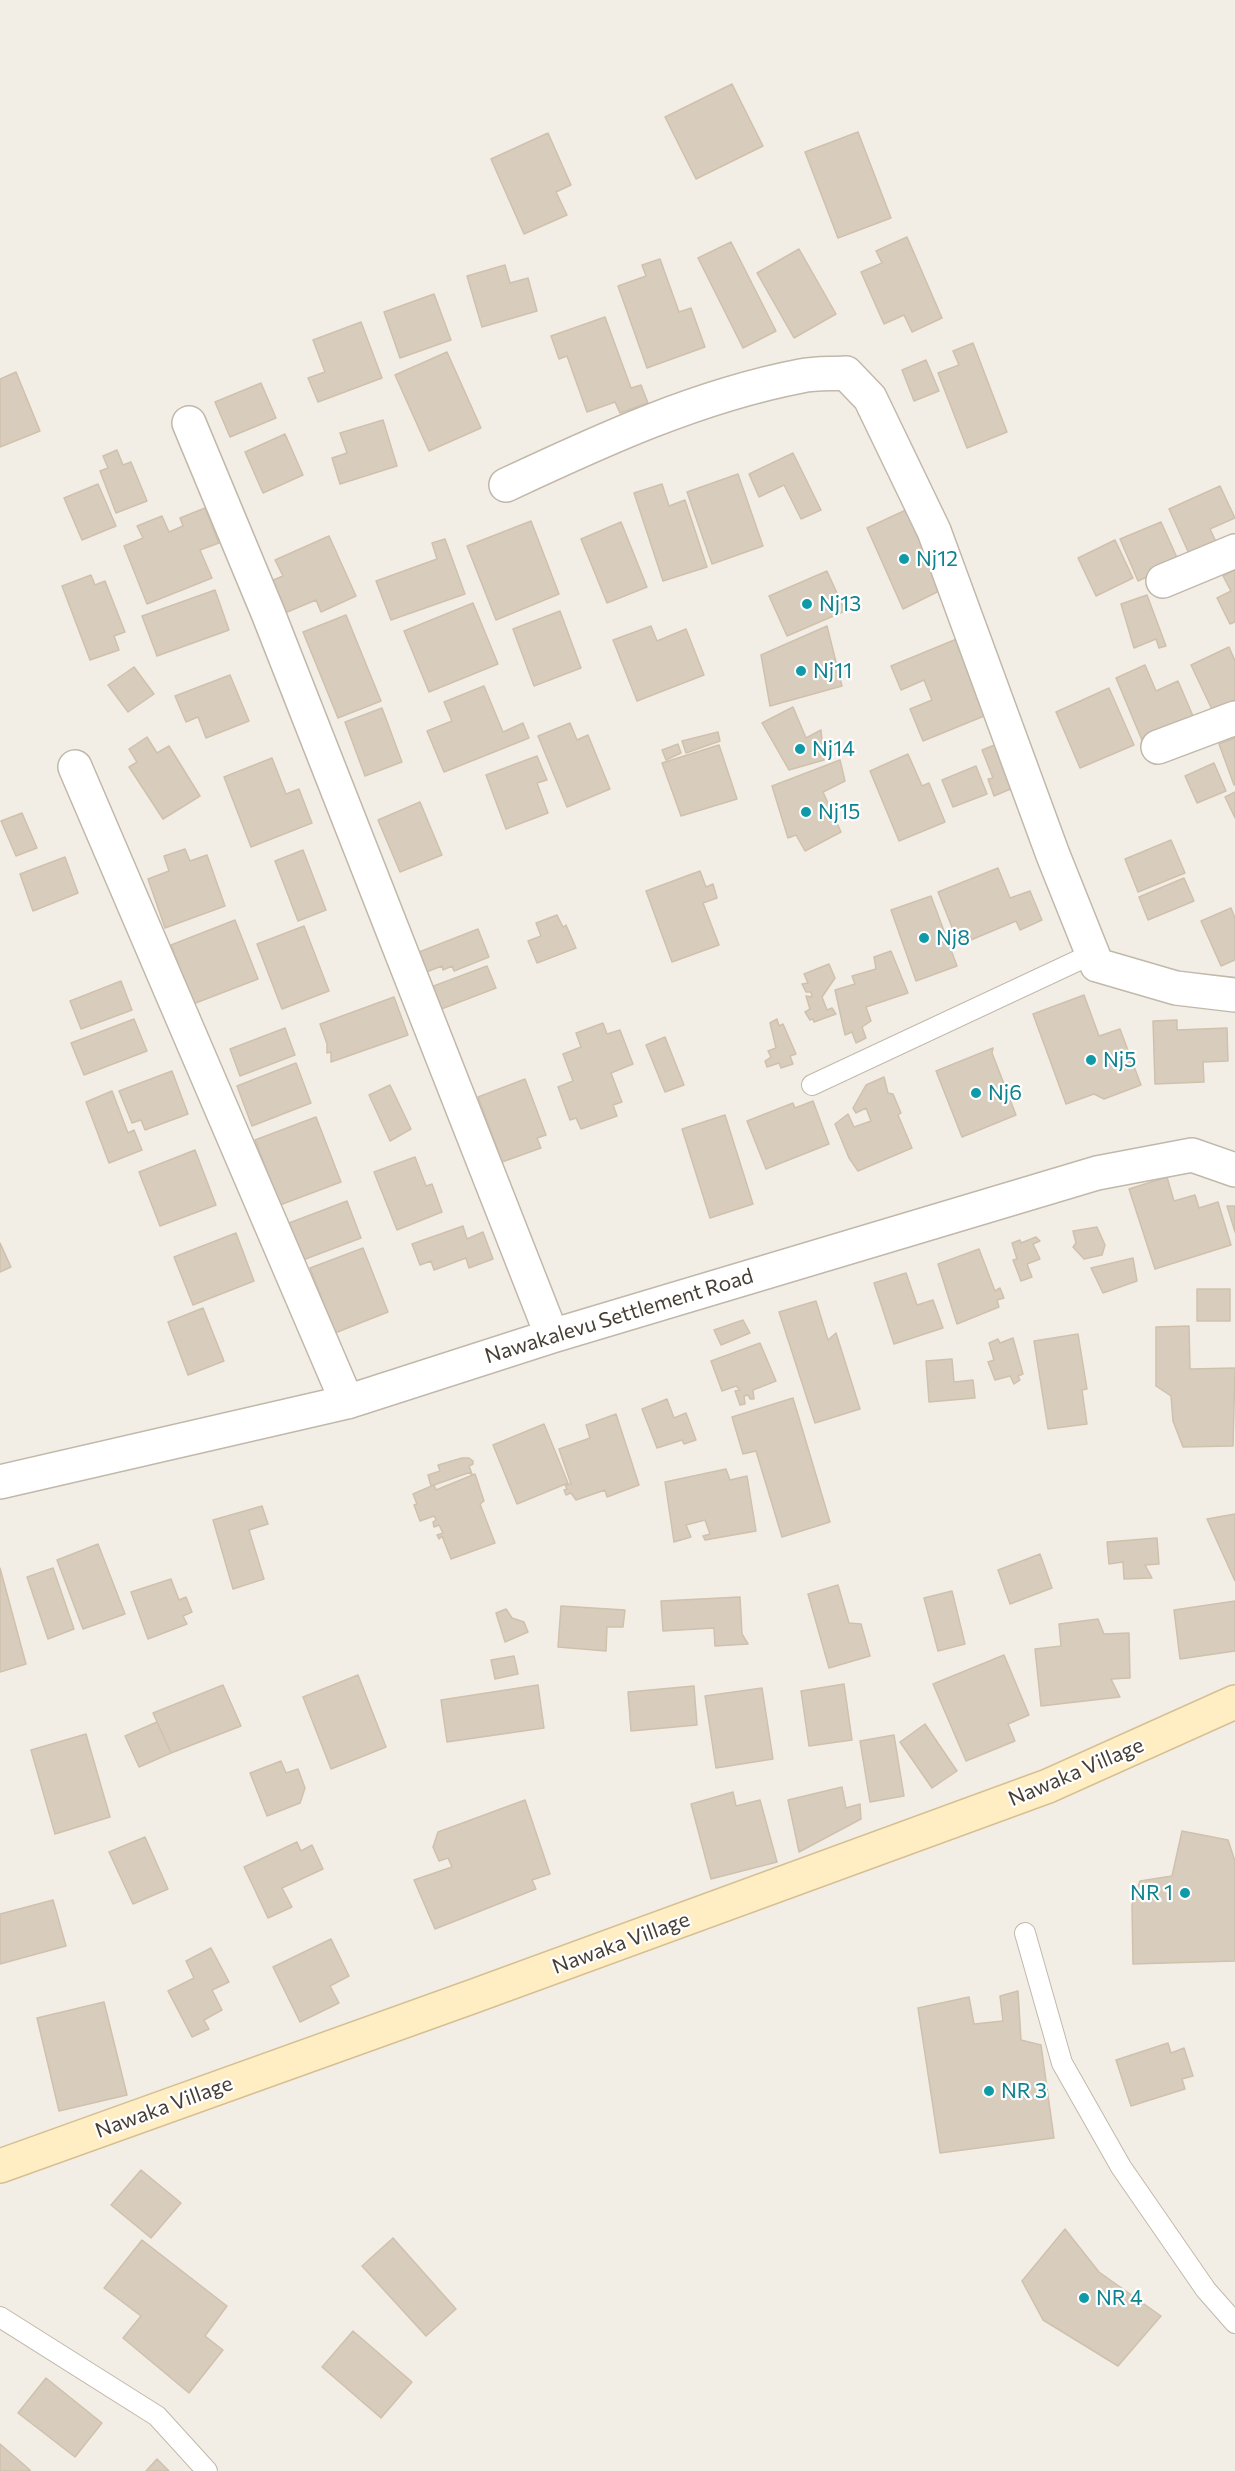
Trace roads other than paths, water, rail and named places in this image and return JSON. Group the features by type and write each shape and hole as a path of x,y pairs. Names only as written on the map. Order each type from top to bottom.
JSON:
{"street":[{"path":"506,485 581,450 699,402 802,375 846,373 870,398 934,531 1097,966 1176,988 1235,995"},
{"path":"189,423 268,613 552,1336"},
{"path":"1163,581 1235,551"},
{"path":"1158,747 1235,718"},
{"path":"75,767 347,1402"},
{"name":"Nawakalevu Settlement Road","path":"0,1482 347,1402 552,1336 1097,1173 1192,1155 1235,1170"},
{"name":"Nawaka Village","path":"0,2166 486,1992 1048,1786 1235,1702"}],"lane":[{"path":"812,1085 1092,954"},
{"path":"1025,1933 1062,2063 1121,2167 1206,2290 1235,2323"},
{"path":"0,2317 157,2416 207,2471"}],"place":[{"name":"Nj12","path":"904,559"},
{"name":"Nj13","path":"807,604"},
{"name":"Nj11","path":"801,671"},
{"name":"Nj14","path":"800,749"},
{"name":"Nj15","path":"806,812"},
{"name":"Nj8","path":"924,938"},
{"name":"Nj5","path":"1091,1060"},
{"name":"Nj6","path":"976,1093"},
{"name":"NR 1","path":"1185,1893"},
{"name":"NR 3","path":"989,2091"},
{"name":"NR 4","path":"1084,2298"}]}
